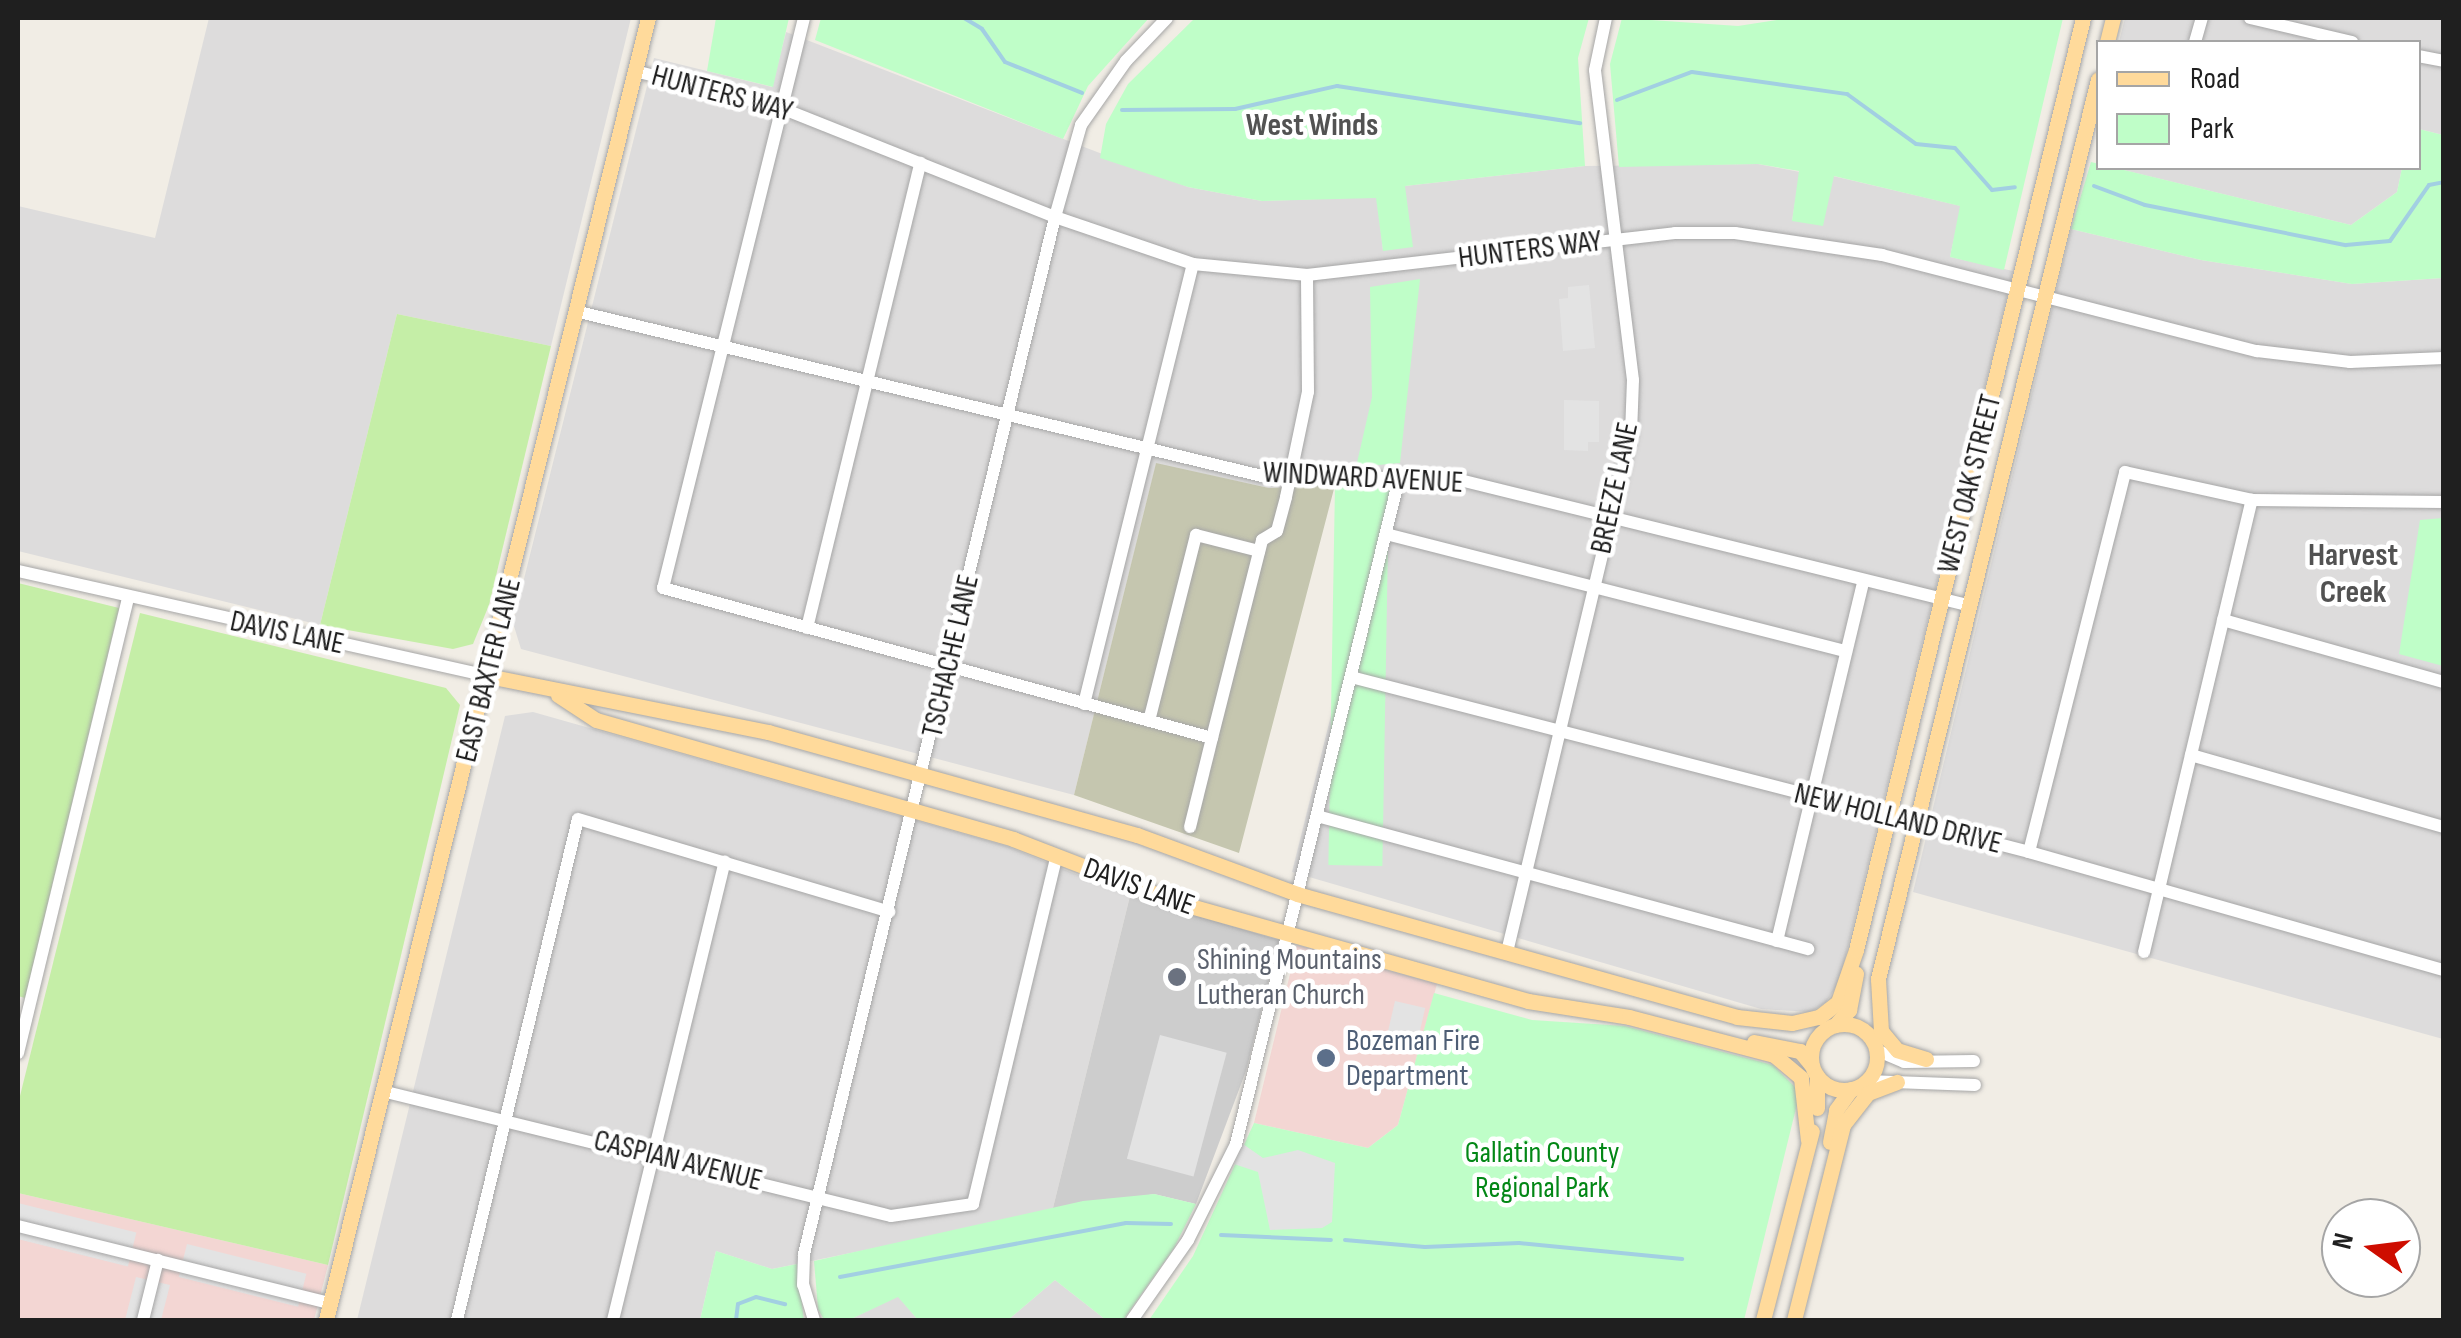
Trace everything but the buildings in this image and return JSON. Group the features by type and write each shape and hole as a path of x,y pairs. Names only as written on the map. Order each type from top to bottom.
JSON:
{"main road":[{"name":"EAST BAXTER LANE","path":"326,1320 579,312 648,18"},
{"name":"WEST OAK STREET","path":"1856,950 2083,18"},
{"name":"WEST OAK STREET","path":"1878,980 2096,87"},
{"name":"DAVIS LANE","path":"488,676 556,694 601,694 676,711 1137,835 1298,894 1737,1016"},
{"name":"DAVIS LANE","path":"556,694 596,720 914,810 1056,856 1139,891 1528,1001 1735,1043"},
{"path":"1737,1016 1792,1023 1820,1017 1838,1002 1856,950"},
{"path":"1763,1320 1808,1140 1815,1071 1813,1046 1849,1010 1856,950"},
{"path":"1828,1182 1836,1110 1859,1085 1874,1044 1868,1013 1878,980"},
{"path":"1878,980 1881,1031 1897,1050 1926,1059"},
{"path":"1737,1016 1781,1029 1856,1026 1874,1044"},
{"path":"1735,1043 1788,1046 1835,1089 1859,1085"},
{"path":"1735,1043 1778,1057 1801,1078 1808,1140"},
{"path":"1794,1320 1850,1111 1868,1093 1898,1082"}],"street":[{"path":"804,18 663,588 1212,738"},
{"name":"TSCHACHE LANE","path":"814,1320 803,1285 804,1254 949,668 1055,217 1081,125 1126,61 1167,18"},
{"name":"BREEZE LANE","path":"1507,952 1631,434 1633,380 1594,70 1606,18"},
{"path":"2250,18 2339,40"},
{"name":"HUNTERS WAY","path":"636,71 782,108 1055,217 1193,264 1307,275 1702,232 1802,240 2046,294 2257,351 2350,362 2444,358"},
{"path":"807,628 920,163"},
{"path":"1084,704 1193,264"},
{"path":"1190,826 1262,540 1278,531 1308,392 1307,275"},
{"name":"WINDWARD AVENUE","path":"579,312 1008,417 1289,477 1400,475 1456,479 1972,606"},
{"path":"2029,852 2125,472 2252,500 2444,502"},
{"path":"1132,1320 1188,1240 1236,1144 1400,475"},
{"path":"2144,952 2252,500"},
{"path":"1386,534 1846,650"},
{"path":"1148,721 1196,535 1259,552"},
{"name":"DAVIS LANE","path":"18,571 128,599 488,676"},
{"path":"1777,941 1864,580"},
{"path":"18,1053 23,1004 128,599"},
{"path":"2224,620 2444,682"},
{"name":"NEW HOLLAND DRIVE","path":"1351,677 2029,852 2444,970"},
{"path":"2191,756 2444,827"},
{"path":"1317,816 1808,949"},
{"path":"457,1320 578,819 889,912"},
{"name":"CASPIAN AVENUE","path":"382,1091 821,1195 891,1216 974,1204 1056,856"},
{"path":"613,1320 725,861"},
{"path":"1874,1044 1895,1060 1974,1061"},
{"path":"1859,1085 1975,1085"},
{"path":"18,1226 330,1303"},
{"path":"144,1320 158,1260"}],"shaded area":[{"path":"209,18 631,18 551,346 397,314 320,625 18,551 18,206 155,238"},
{"path":"2125,18 2443,18 2443,135 2421,130 2421,40 2120,40"},
{"path":"786,32 1188,187 1262,201 1377,197 1383,250 1405,186 1585,166 1758,164 1800,172 1792,221 1833,176 1961,206 1950,257 2013,271 1839,983 1826,1002 1811,1012 1761,1009 1292,872 1388,486 1269,488 1156,464 1074,795 521,649 513,623 654,58 772,87"},
{"path":"2123,170 2402,170 2397,192 2351,225"},
{"path":"2071,229 2201,260 2352,284 2443,278 2443,1039 1913,892"},
{"path":"1589,285 1595,348 1563,351 1559,299 1568,298 1568,287"},
{"path":"1564,400 1599,401 1599,442 1588,442 1588,451 1564,450"},
{"path":"1156,463 1269,488 1335,485 1239,853 1074,795"},
{"path":"533,712 1006,846 1130,896 1052,1212 772,1269 716,1251 700,1320 357,1320 505,716"},
{"path":"1130,896 1279,940 1246,1071 1196,1204 1154,1194 1052,1212"},
{"path":"1297,945 1437,984 1398,1125 1368,1148 1254,1123"},
{"path":"1395,1001 1425,1008 1415,1051 1385,1044"},
{"path":"1160,1035 1227,1053 1194,1176 1127,1159"},
{"path":"1243,1144 1263,1158 1298,1150 1335,1163 1332,1222 1322,1228 1270,1230 1258,1172 1234,1164"},
{"path":"18,1193 328,1265 314,1320 18,1320"},
{"path":"18,1203 136,1233 128,1266 18,1239"},
{"path":"187,1244 306,1274 298,1307 179,1277"},
{"path":"136,1277 170,1285 161,1320 125,1320"},
{"path":"1055,1280 1106,1320 1008,1320"},
{"path":"898,1296 918,1320 849,1320"}],"green space":[{"path":"716,18 789,18 773,87 707,71"},
{"path":"821,18 1149,18 1088,86 1063,139 815,40"},
{"path":"1195,18 1589,18 1578,58 1585,166 1405,186 1413,247 1383,251 1376,198 1262,201 1188,187 1100,158 1106,124 1128,84"},
{"path":"1622,18 1738,26 1789,18 2063,18 2004,270 1950,257 1960,206 1834,176 1823,226 1792,221 1799,171 1758,164 1619,167 1610,64"},
{"path":"2421,130 2443,135 2443,278 2352,284 2201,260 2071,229 2091,162 2096,163 2096,170 2124,170 2351,225 2397,192 2402,170 2421,170"},
{"path":"1420,279 1400,463 1356,467 1372,397 1370,287"},
{"path":"397,314 551,346 489,605 473,644 453,649 320,625"},
{"path":"1335,485 1389,486 1382,866 1328,865"},
{"path":"2444,518 2443,666 2399,654 2420,520"},
{"path":"18,583 119,608 25,998 18,996"},
{"path":"140,613 446,688 460,705 328,1265 18,1193 18,1104"},
{"name":"Gallatin County Regional Park","path":"1434,993 1532,1020 1625,1026 1773,1065 1800,1092 1744,1320 1149,1320 1193,1256 1254,1123 1368,1148 1398,1125"},
{"path":"1154,1194 1196,1204 1174,1248 1123,1320 1106,1320 1055,1280 1008,1320 918,1320 898,1297 849,1320 824,1320 818,1309 814,1261 1083,1201"},
{"path":"716,1251 772,1269 797,1264 804,1320 700,1320"}],"waterway":[{"path":"964,18 982,29 1005,62 1082,93"},
{"path":"1617,100 1692,72 1847,94 1916,144 1955,148 1992,190 2015,187"},
{"path":"1122,110 1235,109 1337,86 1580,123"},
{"path":"2094,186 2145,205 2346,245 2390,241 2429,185 2444,182"},
{"path":"840,1277 1126,1223 1171,1224"},
{"path":"1221,1235 1331,1240"},
{"path":"1345,1240 1425,1247 1519,1243 1682,1259"},
{"path":"736,1320 738,1304 756,1297 785,1304"}],"place":[{"name":"Shining Mountains Lutheran Church","path":"1177,977"},
{"name":"Bozeman Fire Department","path":"1326,1058"}],"district":[{"name":"West Winds","path":"1312,126"},
{"name":"Harvest Creek","path":"2353,576"}]}
